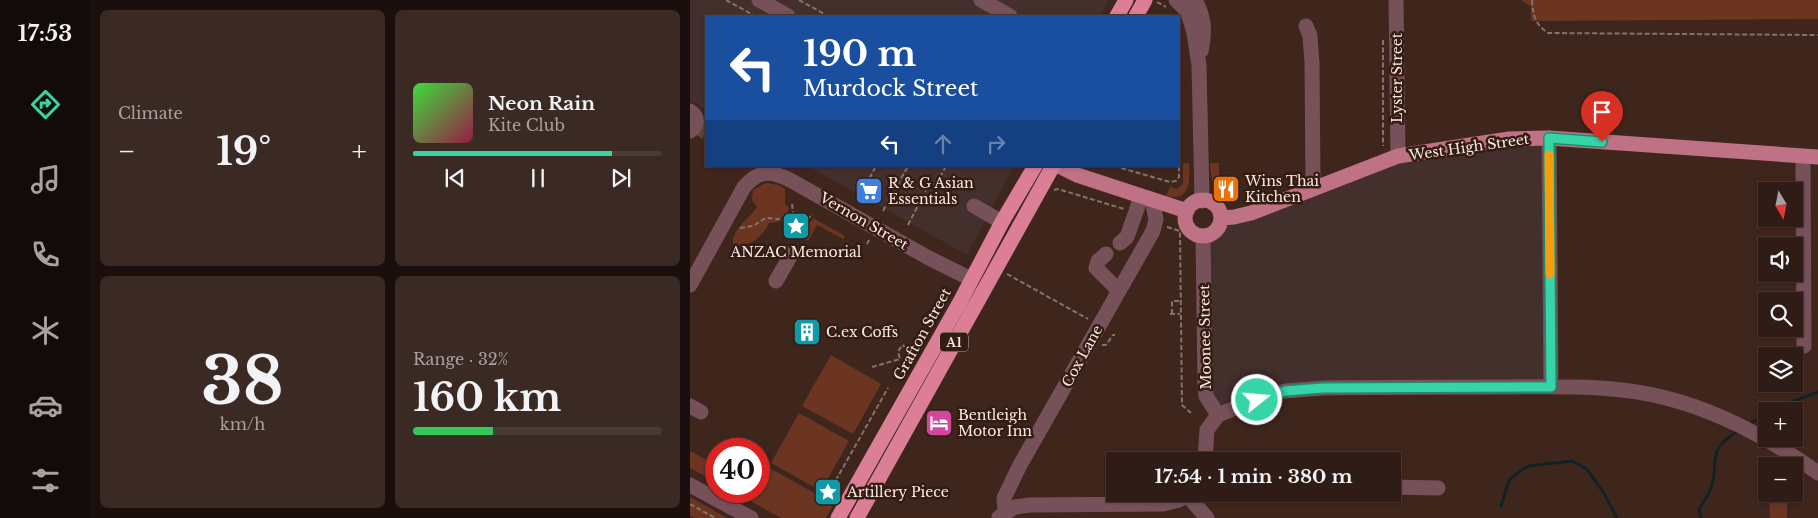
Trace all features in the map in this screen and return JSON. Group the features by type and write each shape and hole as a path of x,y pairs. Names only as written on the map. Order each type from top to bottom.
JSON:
{"highway":[{"path":"1118,15 1126,0"},
{"path":"1137,15 1151,1"},
{"name":"Grafton Street","path":"838,518 1034,167"},
{"name":"A1","path":"857,518 1052,167"}],"main road":[{"name":"West High Street","path":"1221,218 1251,213 1398,156 1509,139 1549,138 1810,156"},
{"path":"1061,167 1077,176 1187,211"},
{"path":"1202,201 1212,203 1216,206 1221,218 1218,228 1214,232 1203,236 1197,235 1188,227 1186,222 1187,211 1193,204 1202,201"}],"street":[{"path":"759,0 786,15"},
{"path":"981,0 1008,15"},
{"path":"1195,0 1202,15 1204,26"},
{"path":"1199,64 1206,0"},
{"name":"Lyster Street","path":"1396,0 1398,156"},
{"path":"1172,4 1186,10 1189,16 1199,64 1202,201"},
{"path":"1306,26 1312,48 1313,188"},
{"path":"690,111 697,120 695,126 690,131"},
{"path":"1549,138 1551,387"},
{"path":"1804,346 1810,156"},
{"name":"Vernon Street","path":"690,285 741,192 756,175 772,173 782,176 927,257 971,279"},
{"path":"1120,243 1127,236 1136,213 1146,199"},
{"name":"Cox Lane","path":"1002,515 1004,498 1016,474 1153,231 1156,219 1146,199"},
{"path":"974,206 1002,222"},
{"name":"Moonee Street","path":"1203,236 1206,396 1218,415"},
{"path":"776,281 792,253"},
{"path":"1106,254 1098,261 1096,268 1119,291"},
{"path":"1206,452 1207,430 1218,415 1285,391 1323,388 1594,387 1631,391 1666,398 1717,416 1764,438 1818,473"},
{"path":"690,485 738,513 751,518"},
{"path":"1401,487 1438,488"},
{"path":"1002,515 1015,506 1163,504 1173,502"},
{"path":"1194,502 1207,518"}],"path":[{"path":"726,0 753,15"},
{"path":"799,0 826,15"},
{"path":"1532,0 1533,14 1539,27 1548,33 1818,35"},
{"path":"1151,1 1172,4"},
{"path":"1383,39 1383,146"},
{"path":"859,198 875,167"},
{"path":"883,211 907,167"},
{"path":"908,225 928,186 937,183 945,167"},
{"path":"1118,167 1170,182 1176,180 1180,167"},
{"path":"1054,190 1058,189 1136,213"},
{"path":"792,204 793,221"},
{"path":"800,223 812,214"},
{"path":"740,228 752,226 764,219 770,218 800,223"},
{"path":"788,225 793,221"},
{"path":"800,223 800,231"},
{"path":"1162,225 1180,231 1182,405 1190,413"},
{"path":"867,244 870,238"},
{"path":"1008,275 1090,320"},
{"path":"1181,301 1172,301 1171,314 1181,314"},
{"path":"1106,345 1116,335"},
{"path":"872,367 900,359 898,352 902,345 914,352"},
{"path":"832,487 888,388"},
{"path":"690,504 715,518"}],"shaded area":[{"path":"690,0 1109,0 1101,15 705,15 705,108 690,100"},
{"path":"1521,0 1818,0 1818,19 1531,21 1531,7"},
{"path":"1549,138 1551,387 1323,388 1218,415 1206,396 1208,235 1218,228 1220,223 1398,156"},
{"path":"1183,163 1189,163 1189,182 1185,193 1174,197 1166,196 1170,187 1177,189 1183,184"},
{"path":"1210,163 1219,163 1219,194 1215,194"},
{"path":"810,167 1013,167 967,255"},
{"path":"766,183 778,185 785,189 785,204 789,208 788,211 778,222 769,223 763,233 754,241 744,245 733,244 733,239 738,229 757,207 752,200 753,190"},
{"path":"813,218 845,236 843,239 817,225 808,241 795,234 797,230 804,234 804,223 812,221"},
{"path":"831,355 881,384 853,434 802,406"},
{"path":"799,413 849,441 821,491 771,463"},
{"path":"690,451 705,459 705,476 690,468"},
{"path":"770,468 834,504 826,518 781,518 754,503 770,503"},
{"path":"690,497 727,518 695,518 690,516"},
{"path":"1769,502 1787,502 1787,518 1770,518"}],"waterway":[{"path":"1792,402 1818,392"},
{"path":"1750,424 1758,419"},
{"path":"1701,518 1699,509 1711,488 1717,450 1721,444 1738,431"},
{"path":"1501,506 1509,480 1520,471 1529,466 1572,461 1587,469 1605,495 1617,518"}],"tunnel":[{"path":"695,126 705,131"}],"slow traffic":[{"path":"1549,155 1550,274"}],"place":[{"name":"Wins Thai Kitchen","path":"1226,189"},
{"name":"R & G Asian Essentials","path":"869,191"},
{"name":"ANZAC Memorial","path":"796,226"},
{"name":"C.ex Coffs","path":"807,332"},
{"name":"Bentleigh Motor Inn","path":"939,423"},
{"name":"Artillery Piece","path":"828,492"}],"route":[{"path":"1257,400 1285,391 1323,388 1551,387 1549,138 1602,142"}]}
